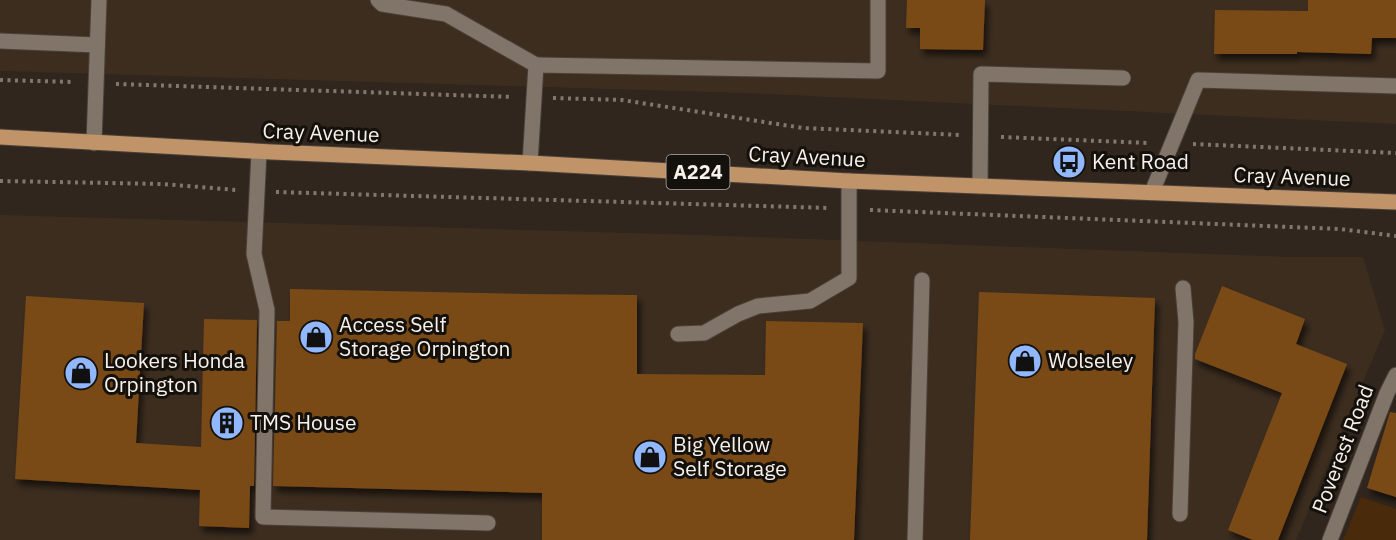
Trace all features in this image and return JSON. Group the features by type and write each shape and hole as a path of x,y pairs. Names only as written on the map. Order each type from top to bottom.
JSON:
{"main road":[{"name":"Cray Avenue","path":"0,137 849,181 1396,202"}],"street":[{"path":"94,143 99,0"},
{"path":"378,0 382,4 446,14 536,65 878,71 878,0"},
{"path":"0,41 97,45"},
{"path":"530,163 536,65"},
{"path":"980,186 981,74 1123,78"},
{"path":"1152,192 1198,80 1396,86"},
{"path":"259,152 254,254 267,310 262,517 488,523"},
{"path":"678,334 704,333 758,306 810,301 849,278 849,181"},
{"path":"915,540 922,280"},
{"path":"1180,514 1186,322 1183,288"},
{"name":"Poverest Road","path":"1330,540 1391,396 1396,375"}],"path":[{"path":"0,80 622,100 803,128 1396,153"},
{"path":"0,181 163,184 256,191 848,209 1340,229 1396,236"}],"shaded area":[{"path":"0,0 1396,0 1396,124 747,93 0,71"},
{"path":"0,215 699,235 1289,257 1363,257 1385,330 1296,540 0,540"},
{"path":"1361,497 1396,509 1396,540 1343,540"}],"building":[{"path":"907,0 985,0 983,50 920,49 920,28 906,28"},
{"path":"1308,0 1396,0 1396,38 1372,38 1371,54 1297,52 1297,54 1214,54 1215,10 1308,11"},
{"path":"1222,286 1305,319 1296,344 1347,364 1278,540 1253,540 1228,530 1282,393 1195,359"},
{"path":"290,289 637,295 637,374 765,375 766,321 863,323 854,540 542,540 542,493 273,486 277,321 290,321"},
{"path":"979,292 1155,298 1147,540 970,540"},
{"name":"Lookers Honda Orpington","path":"26,296 144,303 136,443 201,447 204,319 257,320 254,486 250,486 249,528 199,526 200,490 15,479"},
{"path":"1390,412 1396,413 1396,497 1367,488"}],"place":[{"name":"Kent Road","path":"1069,162"},
{"name":"Access Self Storage Orpington","path":"316,337"},
{"name":"Wolseley","path":"1025,361"},
{"name":"Lookers Honda Orpington","path":"81,373"},
{"name":"TMS House","path":"227,423"},
{"name":"Big Yellow Self Storage","path":"650,457"}]}
